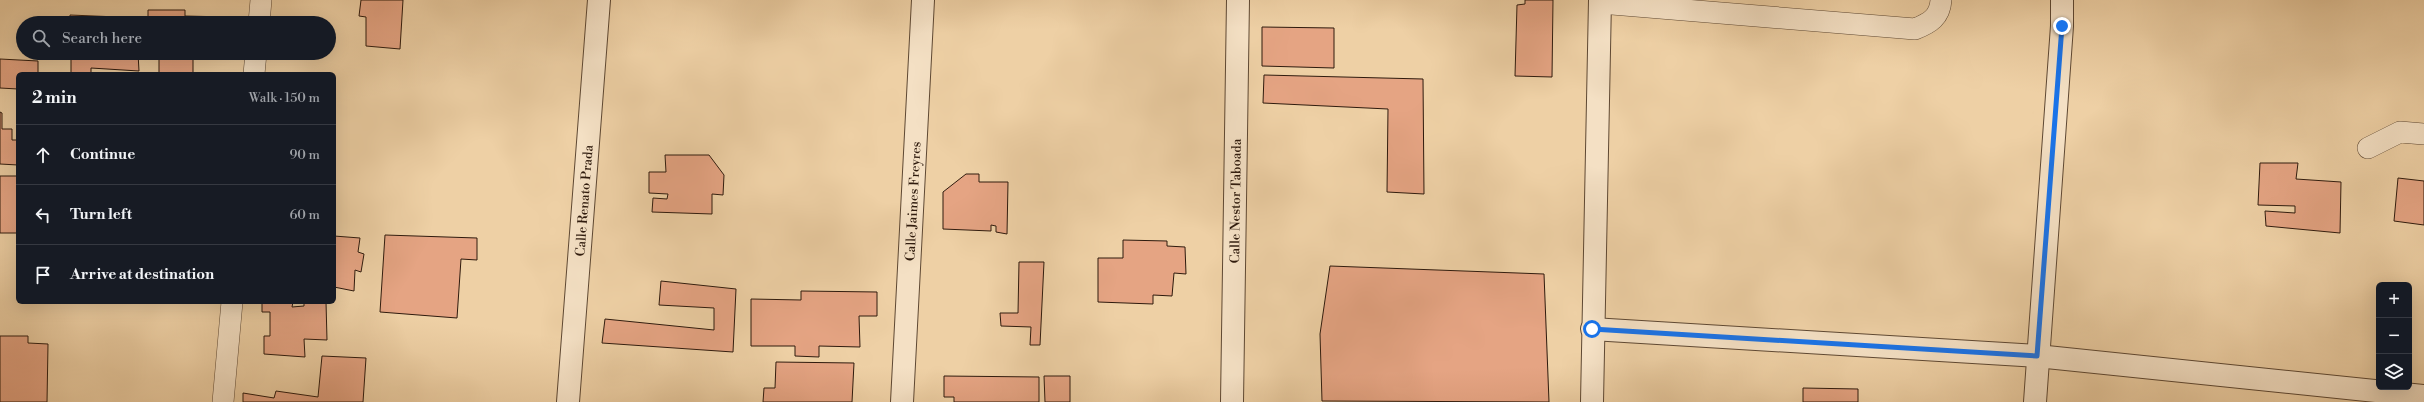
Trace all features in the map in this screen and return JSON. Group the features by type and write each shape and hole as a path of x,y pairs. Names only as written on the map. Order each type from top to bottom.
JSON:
{"street":[{"name":"Calle Renato Prada","path":"568,402 599,0"},
{"name":"Calle Jaimes Freyres","path":"902,402 923,0"},
{"name":"Calle Nestor Taboada","path":"1232,402 1238,0"},
{"path":"2035,402 2037,356 2062,26 2062,0"},
{"path":"1592,402 1592,329 1600,1"},
{"path":"1592,329 2037,356 2424,396"}],"lane":[{"path":"259,16 261,0"},
{"path":"1600,1 1915,29 1931,22 1940,8 1941,0"},
{"path":"254,72 255,60"},
{"path":"2368,148 2400,132 2424,134"},
{"path":"223,402 232,304"}],"building":[{"path":"361,0 403,0 400,49 366,46 366,17 359,16"},
{"path":"1525,0 1553,0 1552,77 1515,76 1517,5 1525,4"},
{"path":"148,10 185,10 185,16 148,16"},
{"path":"70,15 94,16 70,16"},
{"path":"1262,27 1334,28 1334,68 1262,66"},
{"path":"0,59 38,61 38,72 16,72 16,89 0,88"},
{"path":"71,60 138,60 139,71 91,68 91,72 71,72"},
{"path":"159,60 193,60 193,72 159,72"},
{"path":"1264,75 1423,79 1424,194 1387,192 1388,109 1263,103"},
{"path":"0,112 2,113 2,129 12,129 12,140 16,140 16,165 0,164"},
{"path":"665,155 709,155 724,175 723,195 712,194 712,214 652,212 653,198 667,199 668,194 649,193 649,172 666,172"},
{"path":"2260,163 2298,163 2296,179 2341,182 2340,233 2266,226 2265,211 2295,213 2295,206 2258,205"},
{"path":"966,174 979,174 979,182 1008,182 1007,234 996,232 996,226 991,225 991,231 943,229 943,192"},
{"path":"0,176 16,176 16,233 0,233"},
{"path":"2398,178 2424,181 2424,225 2394,221"},
{"path":"385,235 477,238 477,260 461,259 457,318 380,312"},
{"path":"336,236 360,238 358,252 364,254 361,272 355,270 354,291 336,287"},
{"path":"1123,240 1167,241 1167,246 1185,247 1186,274 1174,273 1172,296 1153,295 1153,304 1098,302 1098,258 1123,258"},
{"path":"1019,262 1044,262 1040,345 1030,345 1031,327 1001,326 1000,313 1018,313"},
{"path":"1330,266 1544,274 1549,402 1322,401 1320,334"},
{"path":"661,281 736,289 733,352 602,343 605,319 714,330 714,308 659,305"},
{"path":"801,291 877,292 877,316 859,316 860,347 819,346 819,357 795,356 795,346 751,346 751,299 801,300"},
{"path":"262,304 293,304 292,307 304,306 304,304 326,304 327,340 304,339 305,357 264,354 264,336 270,336 270,312 262,312"},
{"path":"0,336 28,336 28,343 48,344 47,402 0,402"},
{"path":"322,356 366,358 363,402 243,402 243,393 274,398 276,391 318,397"},
{"path":"776,362 854,363 852,402 763,402 764,388 775,388"},
{"path":"944,376 1039,377 1039,402 954,402 954,397 944,397"},
{"path":"1044,376 1070,376 1070,402 1045,402"},
{"path":"1803,388 1858,389 1858,402 1803,402"}],"route":[{"path":"1592,329 2037,356 2062,26"}]}
